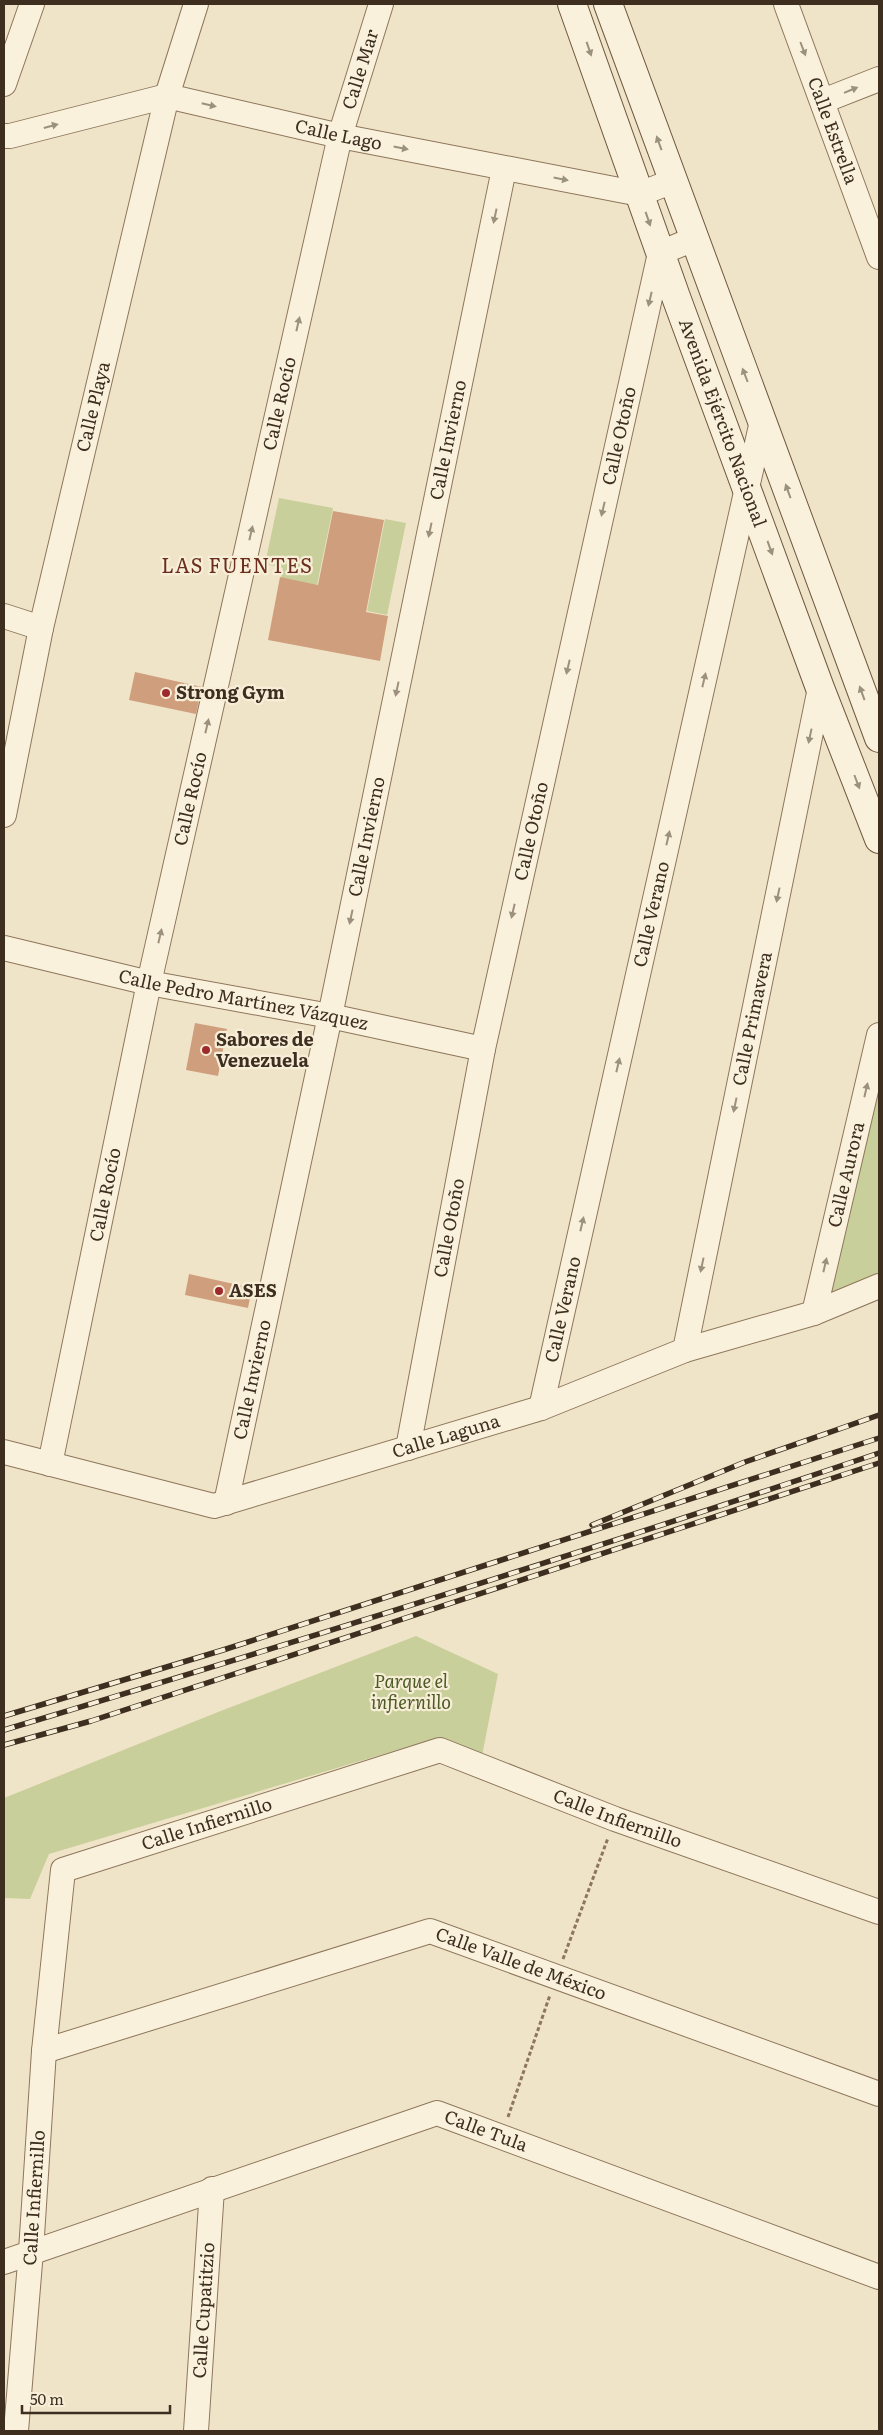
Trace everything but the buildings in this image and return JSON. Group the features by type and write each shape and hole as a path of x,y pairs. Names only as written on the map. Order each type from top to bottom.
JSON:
{"main road":[{"name":"Avenida Ejército Nacional","path":"572,4 660,253 820,688 879,840"},
{"name":"Avenida Ejército Nacional","path":"608,4 879,738"}],"street":[{"path":"4,84 32,4"},
{"name":"Calle Playa","path":"4,815 7,785 41,628 167,96 196,4"},
{"name":"Calle Mar","path":"340,136 381,4"},
{"name":"Calle Estrella","path":"786,4 823,101 871,213 879,257"},
{"path":"823,101 879,79"},
{"name":"Calle Lago","path":"4,136 167,96 340,136 640,194"},
{"name":"Calle Rocío","path":"50,1464 149,983 340,136"},
{"name":"Calle Invierno","path":"226,1503 330,1016 504,169"},
{"path":"640,194 673,182"},
{"path":"660,253 694,238"},
{"name":"Calle Otoño","path":"408,1448 483,1049 660,253"},
{"name":"Calle Verano","path":"541,1408 762,421"},
{"path":"4,616 41,628"},
{"name":"Calle Primavera","path":"685,1350 820,688"},
{"name":"Calle Pedro Martínez Vázquez","path":"4,948 149,983 330,1016 483,1049"},
{"name":"Calle Aurora","path":"814,1313 879,1035"},
{"name":"Calle Laguna","path":"4,1452 214,1506 541,1408 685,1350 814,1313 879,1286"},
{"name":"Calle Infiernillo","path":"16,2431 31,2251 44,2051 63,1870 440,1750 615,1819 879,1912"},
{"name":"Calle Valle de México","path":"44,2051 430,1931 879,2094"},
{"name":"Calle Tula","path":"4,2262 31,2251 436,2113 879,2277"},
{"name":"Calle Cupatitzio","path":"196,2431 212,2189"}],"green space":[{"path":"279,498 333,508 317,585 281,578 283,568 265,564"},
{"path":"385,519 406,523 387,615 367,611"},
{"path":"879,1088 879,1280 828,1296"},
{"name":"Parque el infiernillo","path":"416,1636 498,1674 482,1756 424,1742 49,1854 30,1899 4,1898 4,1798 218,1712"}],"railway":[{"path":"592,1525 745,1462 879,1415"},
{"path":"4,1716 223,1650 879,1438"},
{"path":"4,1730 443,1595 879,1453"},
{"path":"4,1745 91,1721 879,1463"}],"place":[{"name":"Strong Gym","path":"166,693"},
{"name":"Sabores de Venezuela","path":"206,1050"},
{"name":"ASES","path":"219,1291"}],"district":[{"name":"LAS FUENTES","path":"237,566"}]}
